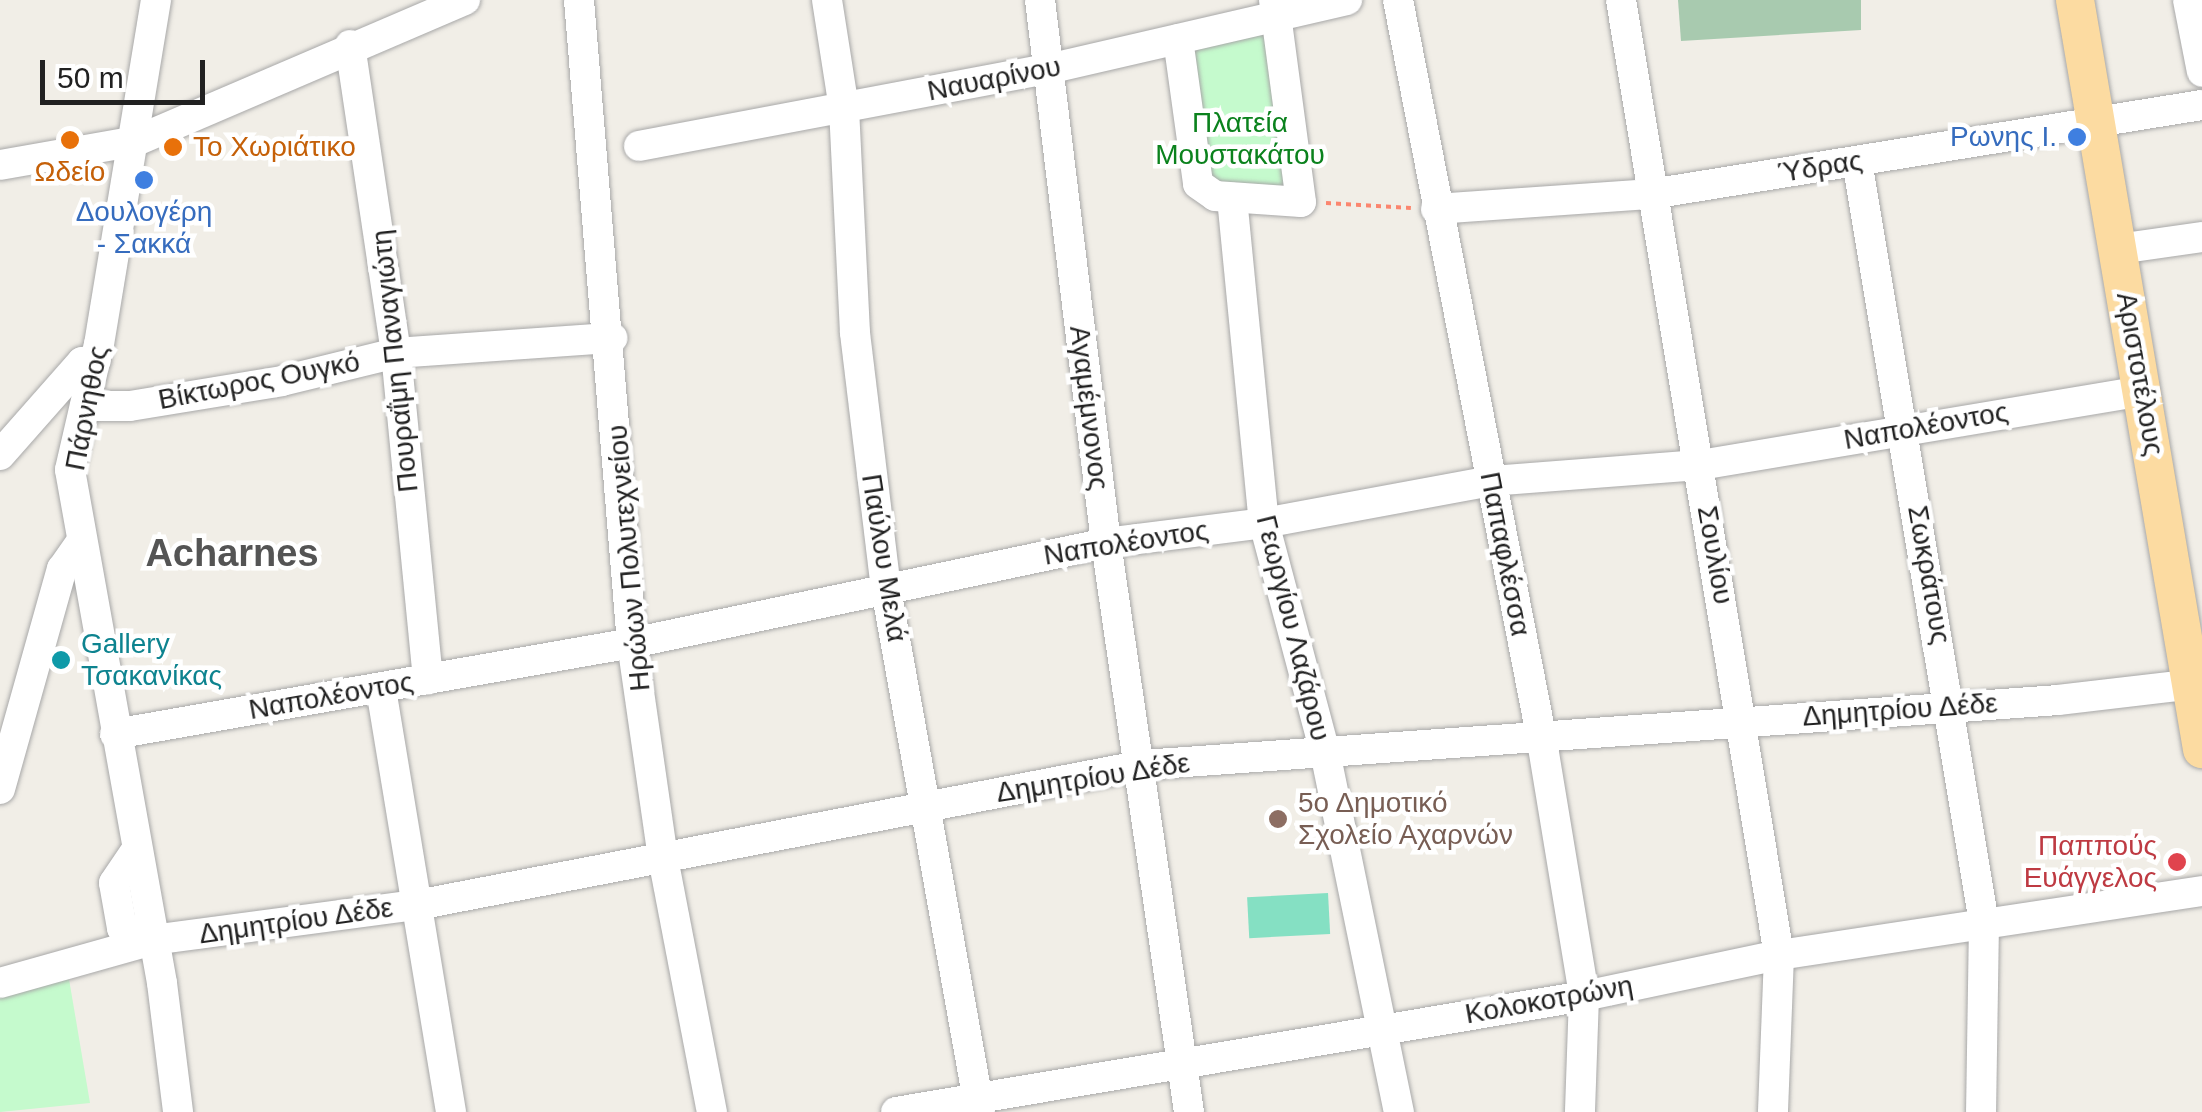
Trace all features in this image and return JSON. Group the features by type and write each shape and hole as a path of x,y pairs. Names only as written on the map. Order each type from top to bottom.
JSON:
{"main road":[{"name":"Αριστοτέλους","path":"2075,0 2142,391 2198,684 2202,749"}],"street":[{"name":"Πάρνηθος","path":"156,0 136,141 96,360 70,470 79,545 153,940 178,1112"},
{"name":"Ηρώων Πολυτεχνείου","path":"579,0 612,338 632,642 663,858 712,1112"},
{"name":"Παύλου Μελά","path":"827,0 844,108 855,333 886,589 979,1105"},
{"name":"Αγαμέμνονος","path":"1040,0 1106,543 1144,765 1179,1066 1190,1112"},
{"name":"Ναυαρίνου","path":"639,146 1048,70 1178,39 1274,8 1347,0"},
{"name":"Παπαφλέσσα","path":"1398,0 1540,735 1584,996 1580,1112"},
{"name":"Σουλίου","path":"1622,0 1651,194 1744,720 1780,955 1773,1112"},
{"path":"2188,0 2202,72"},
{"path":"0,164 136,141 447,3"},
{"path":"1178,39 1198,184 1232,198 1302,202 1274,8"},
{"name":"Πουραΐμη Παναγιώτη","path":"350,45 396,354 428,679"},
{"name":"Ύδρας","path":"1436,209 1651,194 2097,126 2202,105"},
{"name":"Σωκράτους","path":"1857,161 1952,706 1984,923 1982,1112"},
{"name":"Γεωργίου Λαζάρου","path":"1232,198 1264,523 1325,752 1399,1112"},
{"path":"2118,248 2202,237"},
{"name":"Βίκτωρος Ουγκό","path":"85,406 130,406 282,381 396,354 612,338"},
{"path":"0,455 11,422 82,362 96,360"},
{"name":"Ναπολέοντος","path":"115,734 632,642 1106,543 1264,523 1491,481 1700,466 2142,391"},
{"path":"0,789 62,569 79,545"},
{"name":"Δημητρίου Δέδε","path":"0,983 153,940 417,905 1144,765 1952,706 2198,684"},
{"path":"381,689 451,1112"},
{"name":"Κολοκοτρώνη","path":"896,1112 979,1105 1379,1029 1584,996 1780,955 2202,891"}],"path":[{"path":"1302,202 1436,209"}],"green space":[{"path":"1678,0 1861,0 1861,30 1681,41"},
{"name":"Πλατεία Μουστακάτου","path":"1271,33 1291,192 1220,187 1200,175 1187,45"},
{"path":"1328,893 1330,934 1249,938 1247,897"},
{"path":"69,979 90,1103 0,1112 0,992"}],"place":[{"name":"Ρωνης Ι.","path":"2077,137"},
{"name":"Ωδείο","path":"70,140"},
{"name":"Το Χωριάτικο","path":"173,147"},
{"name":"Δουλογέρη - Σακκά","path":"144,180"},
{"name":"Gallery Τσακανίκας","path":"61,660"},
{"name":"5ο Δημοτικό Σχολείο Αχαρνών","path":"1278,819"},
{"name":"Παππούς Ευάγγελος","path":"2177,862"}],"district":[{"name":"Acharnes","path":"232,554"}]}
